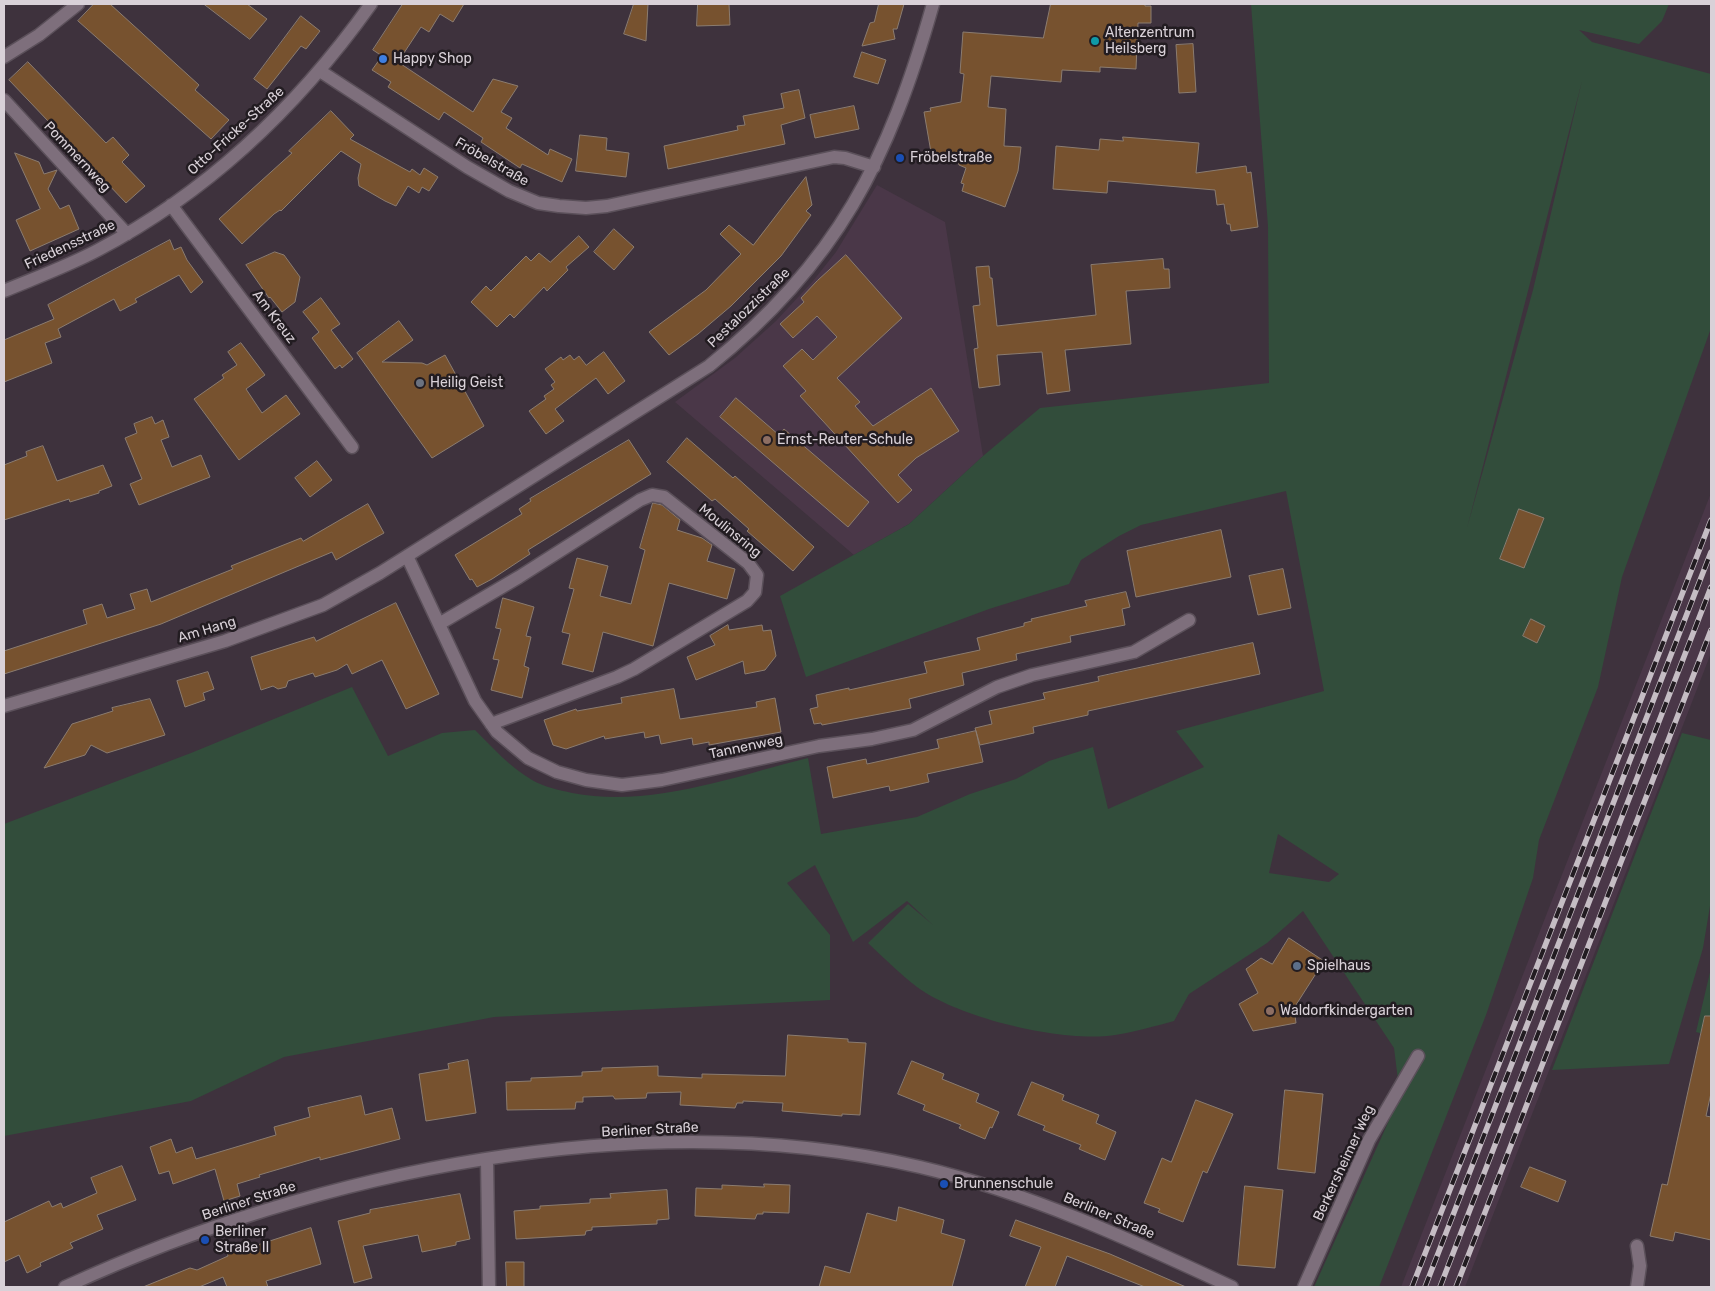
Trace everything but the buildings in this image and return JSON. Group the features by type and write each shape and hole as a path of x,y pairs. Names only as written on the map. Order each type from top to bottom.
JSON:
{"street":[{"path":"4,57 39,35 78,4"},
{"name":"Otto-Fricke-Straße","path":"172,205 258,135 320,71 370,4"},
{"name":"Pestalozzistraße","path":"407,556 687,381 728,351 777,305 820,256 848,216 874,167 910,78 933,4"},
{"name":"Fröbelstraße","path":"320,71 489,180 526,199 550,205 577,208 608,206 834,157 854,160 874,167"},
{"name":"Pommernweg","path":"4,100 127,234"},
{"name":"Friedensstraße","path":"4,291 67,265 127,234 172,205"},
{"name":"Am Kreuz","path":"172,205 352,447"},
{"name":"Moulinsring","path":"439,624 519,577 640,500 652,495 664,497 751,565 757,575 755,592 747,601 634,669 490,724"},
{"name":"Tannenweg","path":"407,556 475,701 490,724 528,758 557,772 602,782 638,784 819,746 872,739 913,730 997,687 1023,678 1134,652 1189,620"},
{"name":"Am Hang","path":"4,706 279,622 350,591 407,556"},
{"name":"Berkersheimer Weg","path":"1304,1287 1369,1140 1418,1056"},
{"name":"Berliner Straße","path":"65,1287 140,1255 254,1214 376,1180 487,1160 587,1148 708,1142 795,1146 861,1155 963,1179 1043,1205 1106,1229 1232,1287"},
{"path":"487,1160 489,1287"},
{"path":"1637,1246 1640,1266 1637,1287"}],"shaded area":[{"name":"Ernst-Reuter-Schule","path":"877,185 945,222 983,456 909,524 854,555 675,402 735,358 776,321 813,281 836,252"},
{"path":"1711,493 1711,653 1465,1287 1401,1287"}],"green space":[{"path":"1251,4 1669,4 1662,21 1639,44 1579,30 1592,42 1711,74 1711,328 1622,577 1598,687 1539,840 1533,878 1486,1015 1379,1287 1314,1287 1400,1096 1394,1048 1303,911 1267,943 1189,994 1174,1021 1115,1035 1093,1037 1068,1035 1040,1032 984,1018 958,1009 917,987 868,943 908,904 933,925 907,901 853,942 815,865 787,883 830,935 830,1000 494,1017 284,1057 191,1101 4,1136 4,824 191,753 352,687 388,756 442,733 475,730 502,757 524,775 541,785 572,793 602,797 632,797 661,794 721,781 808,758 821,834 917,817 970,794 1016,779 1049,761 1093,747 1108,809 1204,767 1176,731 1324,691 1286,491 1141,525 1119,536 1081,560 1069,584 989,609 806,677 780,596 909,524 983,456 1040,408 1269,383 1268,226","holes":["1582,81 1533,290 1467,528","1278,834 1339,874 1329,882 1269,873"]},
{"path":"1682,733 1711,740 1711,900 1703,948 1669,1064 1552,1070"},
{"path":"1711,968 1711,1036 1696,1032"}],"railway":[{"path":"1412,1287 1711,520"},
{"path":"1425,1287 1711,552"},
{"path":"1440,1287 1711,587"},
{"path":"1456,1287 1711,630"}],"place":[{"name":"Altenzentrum Heilsberg","path":"1095,41"},
{"name":"Happy Shop","path":"383,59"},
{"name":"Fröbelstraße","path":"900,158"},
{"name":"Heilig Geist","path":"420,383"},
{"name":"Ernst-Reuter-Schule","path":"767,440"},
{"name":"Spielhaus","path":"1297,966"},
{"name":"Waldorfkindergarten","path":"1270,1011"},
{"name":"Brunnenschule","path":"944,1184"},
{"name":"Berliner Straße II","path":"205,1240"}]}
